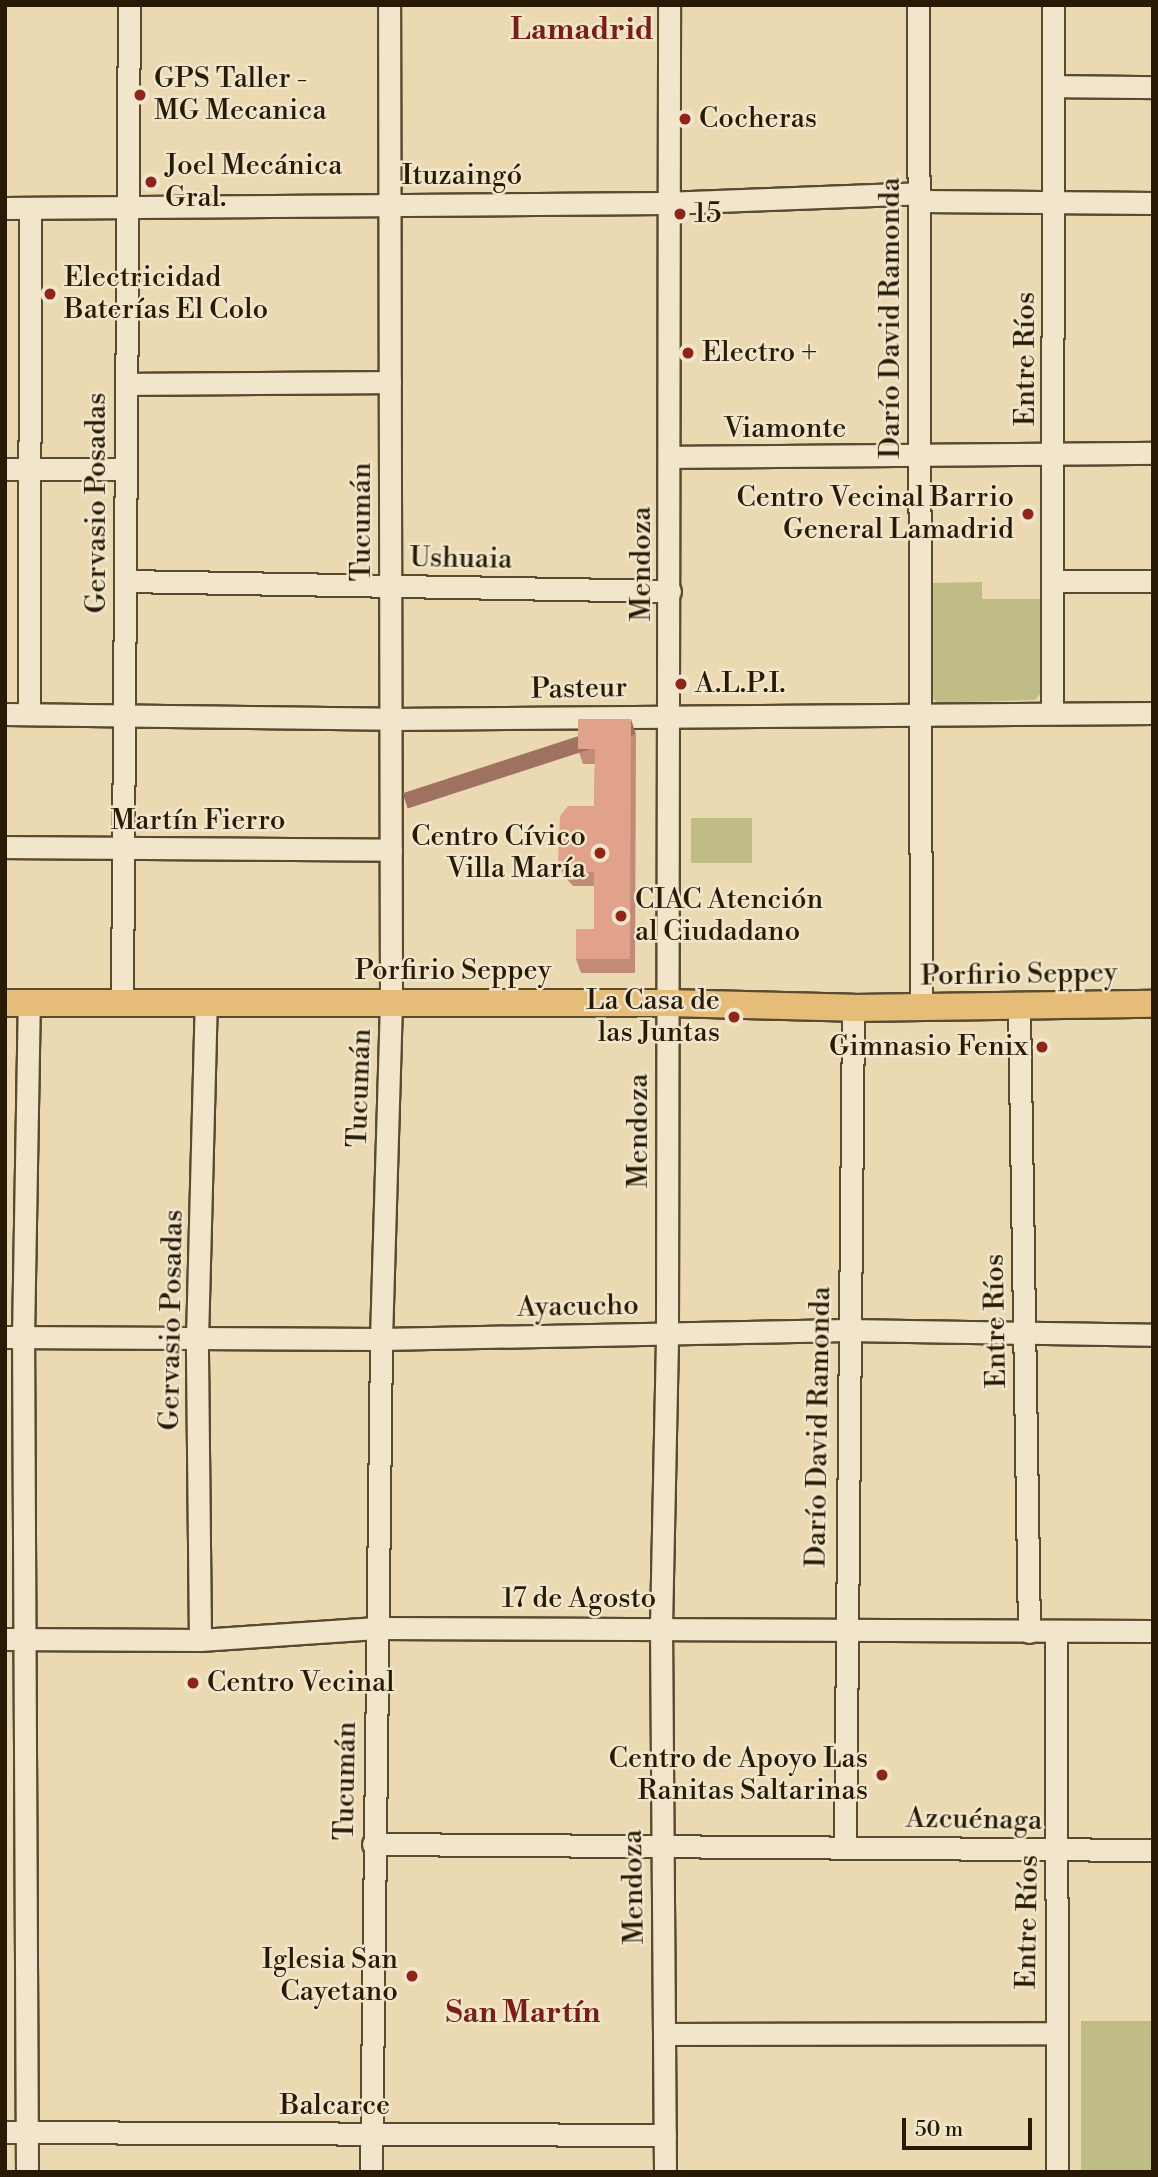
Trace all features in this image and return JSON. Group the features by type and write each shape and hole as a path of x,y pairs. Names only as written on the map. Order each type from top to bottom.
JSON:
{"main road":[{"name":"Porfirio Seppey","path":"17,1002 667,1003 853,1008 1019,1008 1153,1004"}],"street":[{"name":"Gervasio Posadas","path":"122,1002 129,5"},
{"name":"Tucumán","path":"371,2172 381,1339 391,1002 388,5"},
{"name":"Mendoza","path":"665,2172 661,1626 667,1334 669,5"},
{"name":"Darío David Ramonda","path":"918,5 920,197 917,457 921,1008"},
{"name":"Entre Ríos","path":"1052,712 1053,5"},
{"path":"1053,86 1153,87"},
{"name":"Ituzaingó","path":"5,208 920,197 1054,198 1153,203"},
{"path":"29,714 30,208"},
{"path":"126,384 390,382"},
{"name":"Viamonte","path":"670,457 1153,453"},
{"path":"5,468 126,469"},
{"name":"Ushuaia","path":"125,581 670,591"},
{"path":"1053,581 1153,582"},
{"name":"Pasteur","path":"5,714 391,719 1153,713"},
{"name":"Martín Fierro","path":"5,848 391,850"},
{"name":"Gervasio Posadas","path":"200,1640 197,1339 206,1001"},
{"path":"17,1002 14,1639 27,2172"},
{"name":"Darío David Ramonda","path":"845,1846 847,1330 853,1008"},
{"name":"Entre Ríos","path":"1019,1008 1029,1632"},
{"name":"Ayacucho","path":"14,1337 381,1339 847,1330 1153,1335"},
{"name":"17 de Agosto","path":"14,1639 200,1640 377,1628 661,1626 845,1632 1153,1631"},
{"name":"Entre Ríos","path":"1056,1632 1058,1849 1054,2034 1057,2172"},
{"name":"Azcuénaga","path":"373,1844 661,1843 1153,1850"},
{"path":"666,2034 1054,2034"},
{"name":"Balcarce","path":"5,2132 665,2135"}],"shaded area":[{"path":"982,582 982,599 1041,599 1040,694 1035,700 938,703 931,697 931,583"},
{"path":"691,818 752,818 752,863 691,863"},
{"path":"1081,2021 1153,2021 1153,2172 1081,2172"}],"building":[{"name":"Centro Cívico Villa María","path":"578,719 631,719 630,959 576,959 576,929 594,929 594,872 568,872 558,862 560,816 568,806 594,806 595,749 578,749"}],"place":[{"name":"GPS Taller - MG Mecanica","path":"140,95"},
{"name":"Cocheras","path":"685,119"},
{"name":"Joel Mecánica Gral.","path":"151,182"},
{"name":"15","path":"680,214"},
{"name":"Electricidad Baterías El Colo","path":"50,294"},
{"name":"Electro +","path":"688,353"},
{"name":"Centro Vecinal Barrio General Lamadrid","path":"1028,514"},
{"name":"A.L.P.I.","path":"681,684"},
{"name":"Centro Cívico Villa María","path":"600,853"},
{"name":"CIAC Atención al Ciudadano","path":"621,916"},
{"name":"La Casa de las Juntas","path":"734,1017"},
{"name":"Gimnasio Fenix","path":"1042,1047"},
{"name":"Centro Vecinal","path":"193,1683"},
{"name":"Centro de Apoyo Las Ranitas Saltarinas","path":"882,1775"},
{"name":"Iglesia San Cayetano","path":"412,1976"}],"district":[{"name":"Lamadrid","path":"582,30"},
{"name":"San Martín","path":"523,2013"}]}
